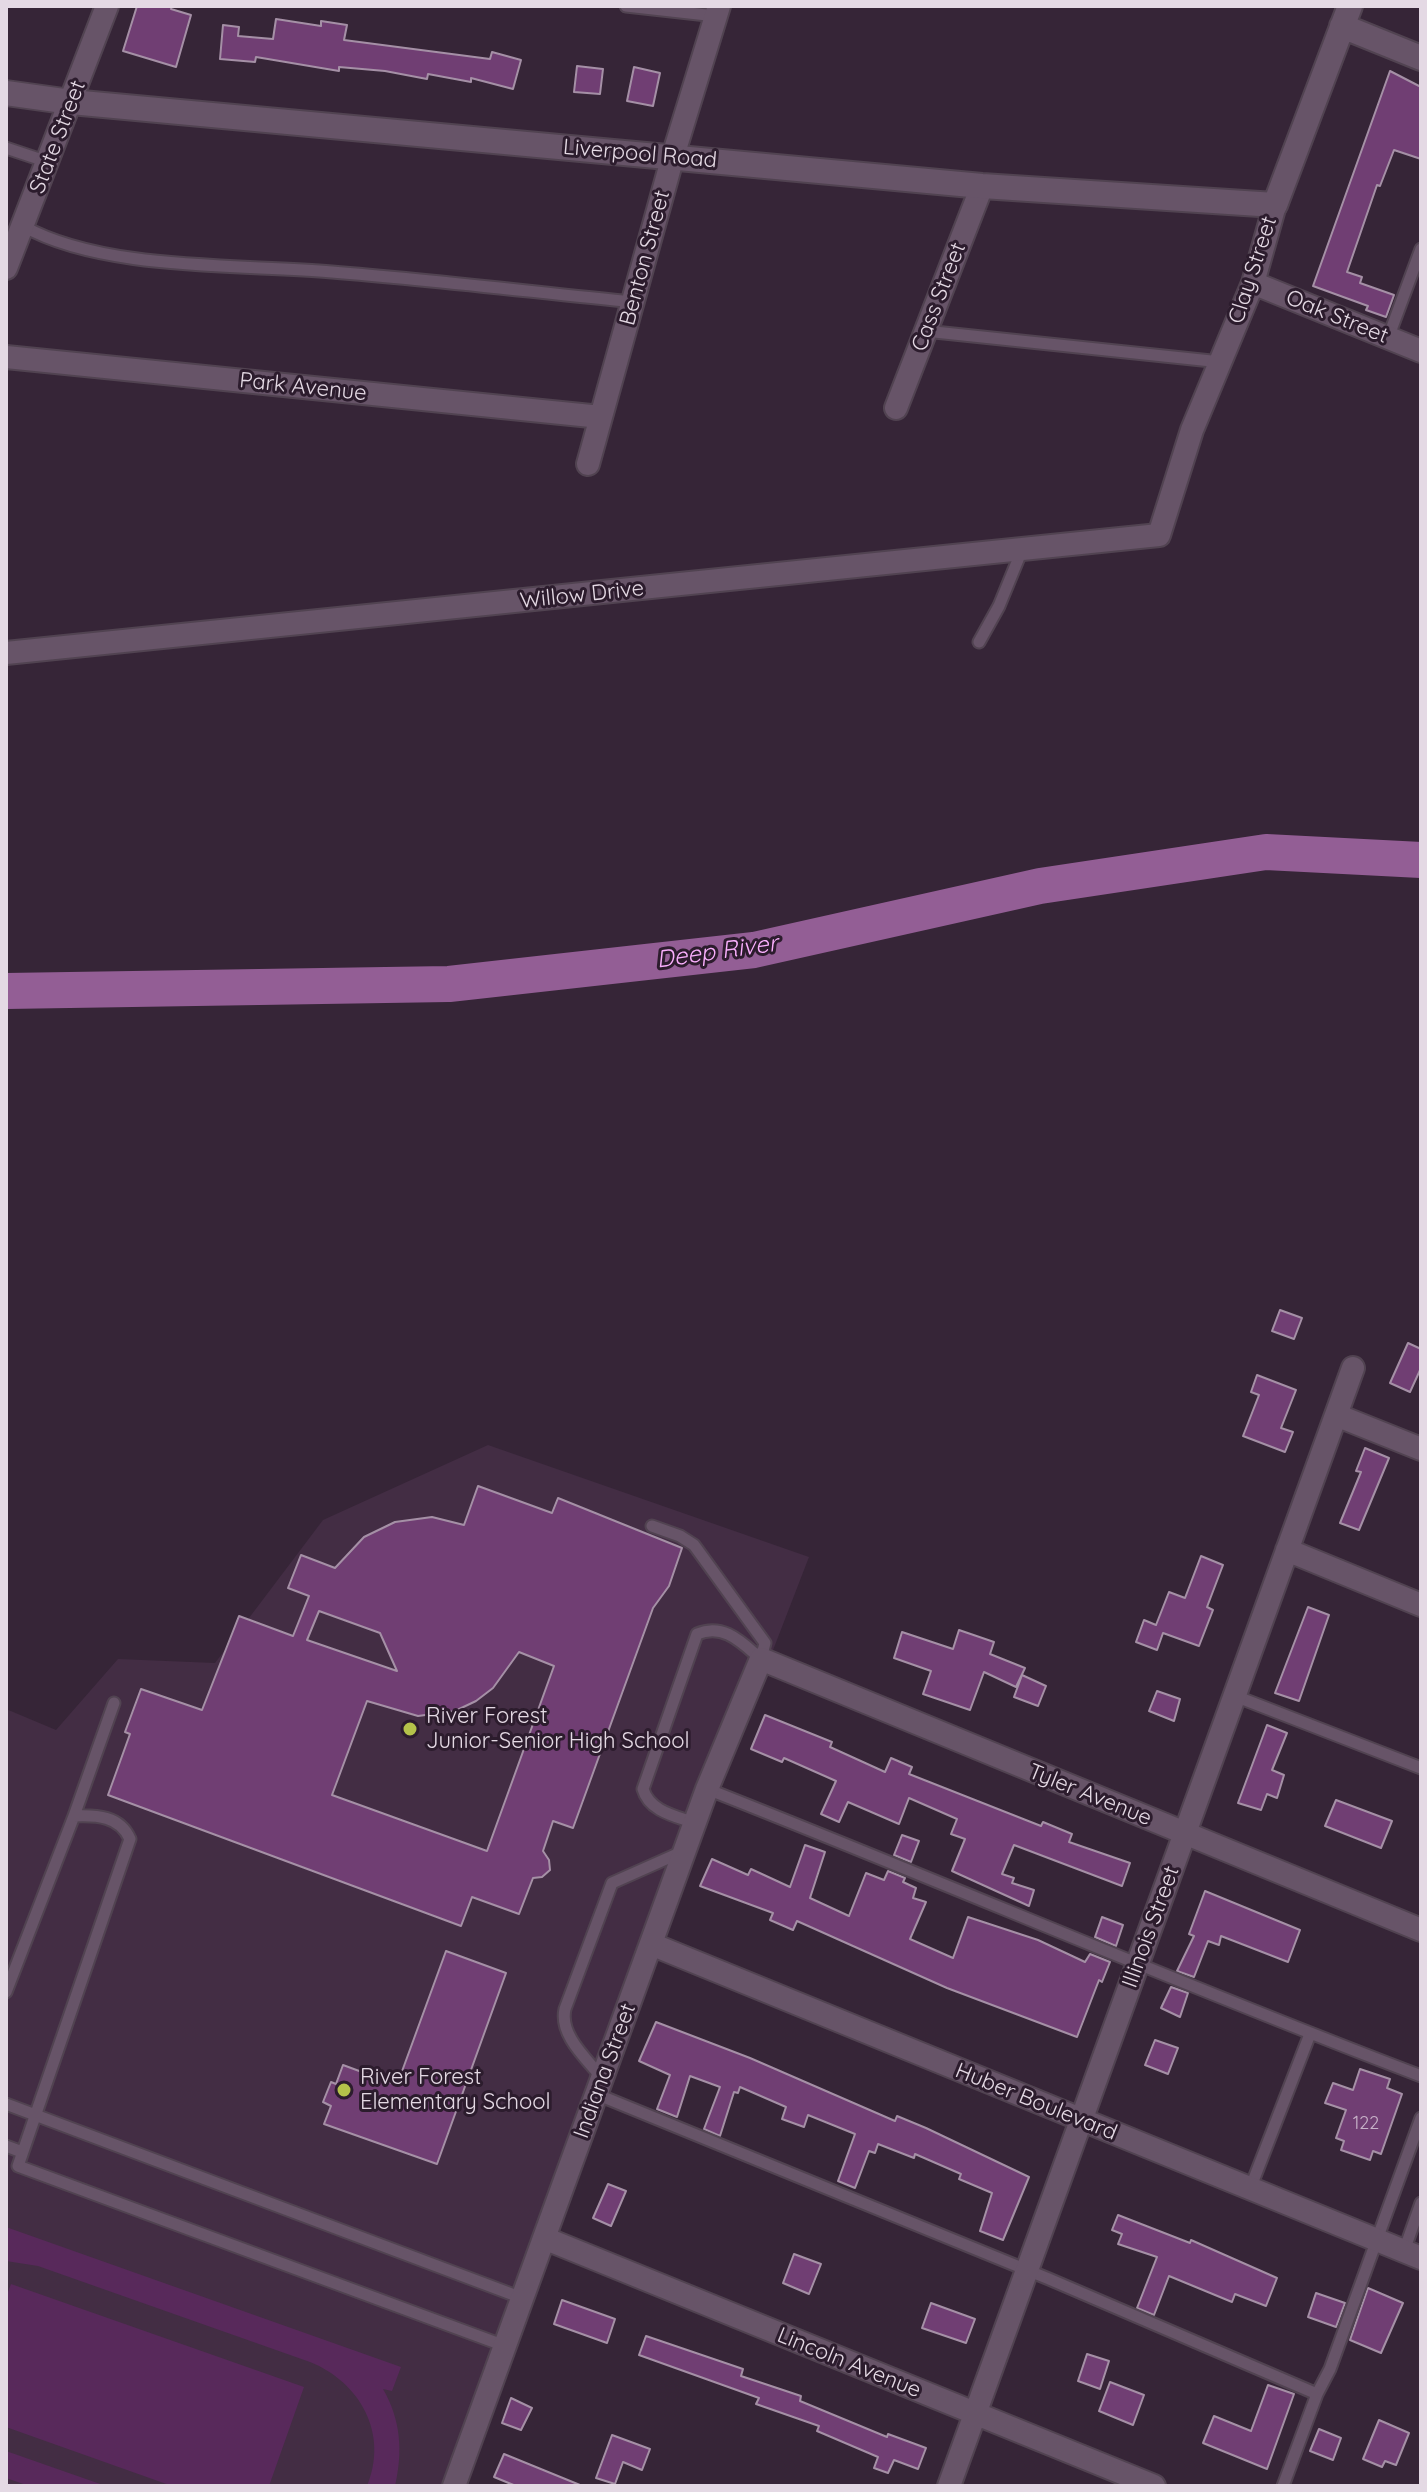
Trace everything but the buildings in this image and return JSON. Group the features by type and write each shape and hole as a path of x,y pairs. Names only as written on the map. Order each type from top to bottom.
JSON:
{"street":[{"name":"State Street","path":"6,268 107,6"},
{"name":"Benton Street","path":"588,464 673,156 717,11"},
{"path":"1346,16 1421,58"},
{"name":"Clay Street","path":"1159,535 1192,430 1253,283 1275,205 1346,16"},
{"name":"Liverpool Road","path":"7,96 982,186 1275,205"},
{"name":"Cass Street","path":"896,408 982,186"},
{"name":"Oak Street","path":"1253,283 1421,351"},
{"name":"Park Avenue","path":"6,357 601,417"},
{"name":"Willow Drive","path":"6,653 1159,535"},
{"name":"Illinois Street","path":"949,2486 1353,1368"},
{"path":"1336,1415 1421,1449"},
{"path":"1287,1550 1421,1605"},
{"name":"Indiana Street","path":"454,2486 707,1789 761,1659"},
{"name":"Tyler Avenue","path":"761,1659 1421,1930"},
{"name":"Huber Boulevard","path":"651,1944 1412,2255"},
{"name":"Lincoln Avenue","path":"544,2238 1154,2486"}],"lane":[{"path":"626,6 717,11"},
{"path":"6,148 48,162"},
{"path":"23,226 50,241 135,258 332,272 634,302"},
{"path":"1388,338 1421,249"},
{"path":"924,331 1221,362"},
{"path":"979,642 999,606 1022,550"},
{"path":"652,1526 680,1536 694,1545 765,1643 761,1659 730,1635 714,1629 697,1634 643,1789 646,1800 656,1807 695,1823"},
{"path":"1235,1696 1421,1768"},
{"path":"6,1992 114,1703"},
{"path":"707,1789 960,1889 1137,1965 1421,2076"},
{"path":"74,1816 113,1820 126,1829 130,1839 18,2166 505,2346"},
{"path":"685,1851 612,1883 565,2009 563,2017 568,2034 599,2086 1026,2273 1317,2394"},
{"path":"1250,2189 1310,2034"},
{"path":"6,2104 522,2298"},
{"path":"1283,2486 1317,2394 1330,2369 1374,2239 1421,2118"},
{"path":"6,2146 22,2152"},
{"path":"1412,2255 1421,2203"}],"shaded area":[{"path":"488,1445 809,1557 450,2486 6,2486 6,1709 56,1730 118,1659 215,1663 323,1520"},
{"path":"6,2227 401,2367 392,2391 383,2389 394,2412 399,2436 395,2486 367,2486 373,2467 372,2429 356,2396 328,2371 38,2266 6,2261"},
{"path":"11,2284 304,2387 269,2486 172,2486 6,2427 6,2297"},
{"path":"6,2451 106,2486 29,2486 6,2478"}],"waterway":[{"name":"Deep River","path":"6,991 449,984 754,950 1040,886 1266,852 1421,860"}],"place":[{"name":"River Forest Junior-Senior High School","path":"410,1729"},
{"name":"River Forest Elementary School","path":"344,2090"}]}
